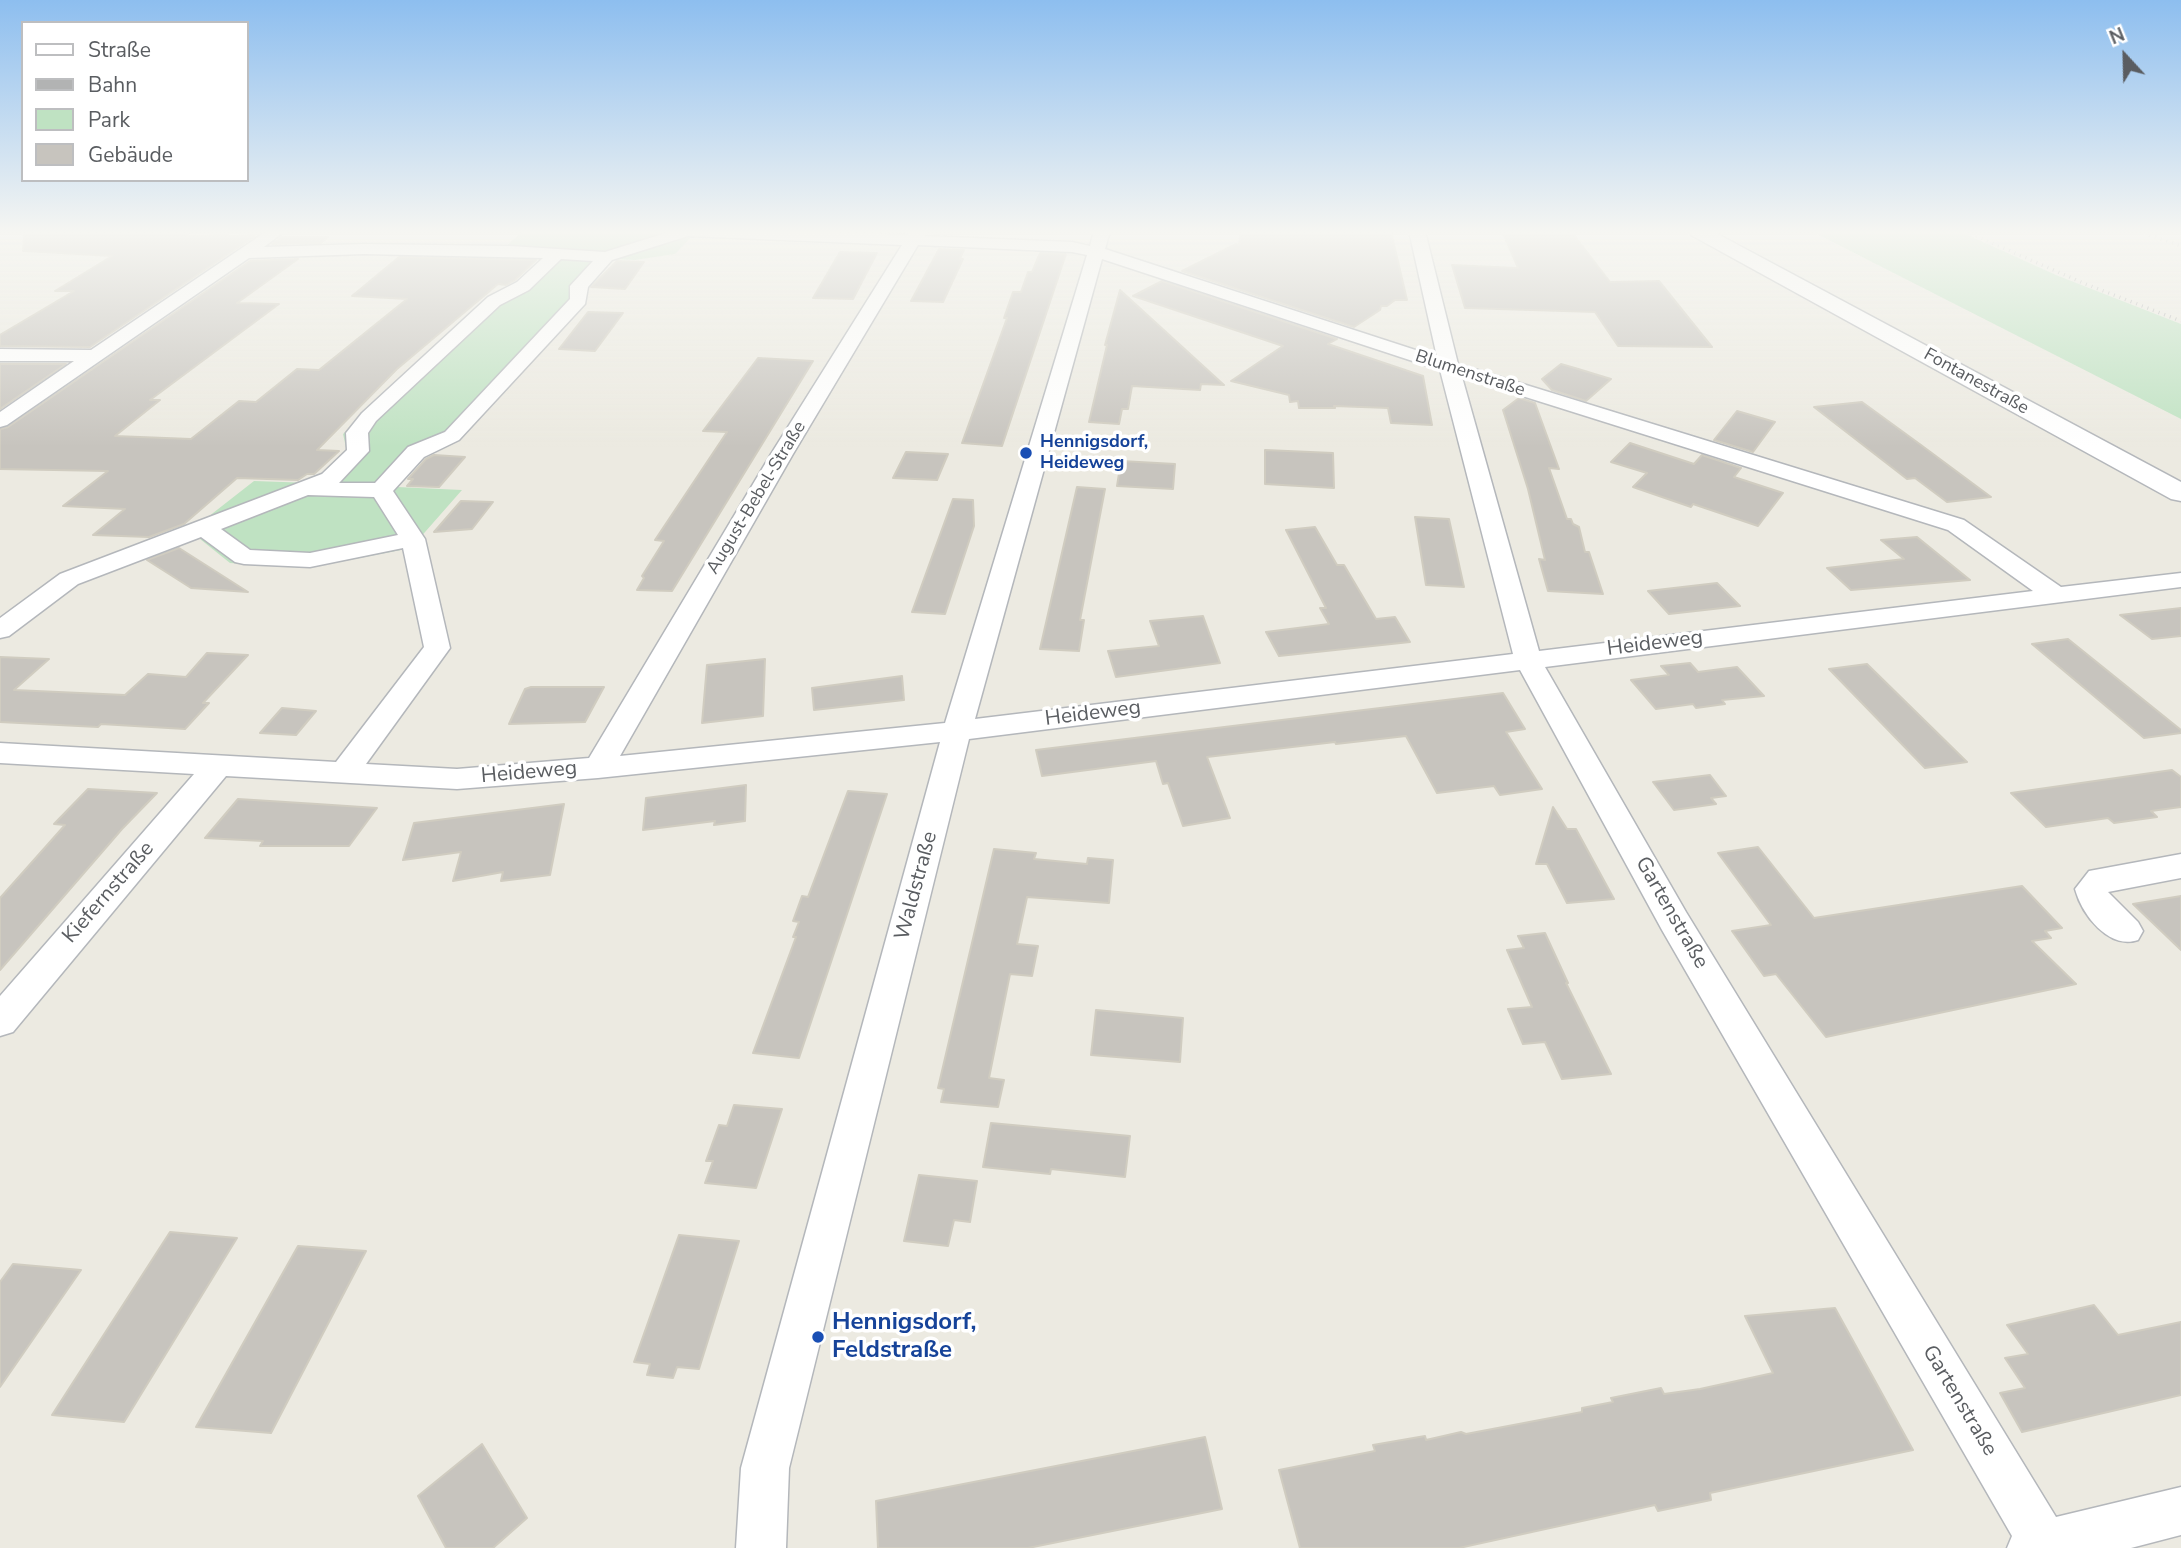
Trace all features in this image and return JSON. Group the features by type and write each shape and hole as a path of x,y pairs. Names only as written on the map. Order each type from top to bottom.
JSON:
{"street":[{"path":"0,421 172,303"},
{"path":"0,630 69,579 162,541 204,528 330,479 358,451 357,433 369,417 492,303"},
{"path":"309,489 381,490 416,452 452,436 576,303"},
{"name":"August-Bebel-Straße","path":"598,768 782,454 875,303"},
{"name":"Waldstraße","path":"761,1548 765,1468 957,731 1081,303"},
{"name":"Blumenstraße","path":"1272,303 1449,367 1956,525 2056,595"},
{"name":"Gartenstraße","path":"1434,303 1528,660 1674,921 2039,1546"},
{"name":"Fontanestraße","path":"1831,303 2181,493"},
{"path":"0,355 95,356"},
{"path":"343,774 437,649 413,539 381,490"},
{"path":"204,528 244,557 310,560 413,539"},
{"name":"Heideweg","path":"0,753 457,779 598,768 957,731 2181,580"},
{"name":"Kiefernstraße","path":"0,1021 218,766"},
{"path":"2126,931 2104,910 2092,895 2091,889 2100,880 2181,866"},
{"path":"2039,1546 2181,1511"}],"green space":[{"path":"483,303 582,303 424,453 397,487 462,490 411,548 308,568 230,563 190,531 254,481 311,483 347,452 343,434"},
{"path":"1953,303 2128,303 2181,324 2181,419"}],"building":[{"path":"53,303 155,303 90,347 0,346 0,335"},
{"path":"188,303 279,304 150,400 160,400 115,436 191,439 239,401 256,402 297,369 319,370 402,303 475,303 397,369 317,450 339,451 314,474 307,474 298,480 237,478 184,524 149,537 93,535 125,509 63,506 108,471 0,469 0,429 8,427"},
{"path":"1009,303 1050,303 1002,446 962,443 1007,318 1004,318"},
{"path":"1116,303 1134,303 1224,385 1201,384 1200,390 1132,386 1128,409 1122,409 1119,424 1089,422"},
{"path":"1155,303 1229,303 1337,339 1328,344 1423,376 1432,425 1391,423 1388,408 1299,408 1298,401 1290,402 1289,395 1231,381 1283,346"},
{"path":"1281,303 1391,303 1381,306 1380,310 1354,327"},
{"path":"1464,303 1677,303 1712,347 1618,346 1595,312 1465,308"},
{"path":"588,312 623,313 595,351 559,349"},
{"path":"758,358 813,361 672,591 637,590 644,578 642,576 664,541 655,540 727,432 703,431"},
{"path":"0,364 66,364 0,409"},
{"path":"1561,364 1611,379 1586,401 1552,390 1542,379"},
{"path":"1519,398 1535,403 1559,469 1549,468 1567,519 1571,519 1573,524 1579,527 1585,552 1589,552 1603,594 1548,591 1539,559 1545,560 1528,489 1503,410"},
{"path":"1862,402 1991,497 1947,502 1915,478 1907,479 1814,407"},
{"path":"1737,411 1775,422 1753,452 1714,440"},
{"path":"1630,443 1694,464 1702,455 1741,468 1734,477 1783,493 1758,526 1693,504 1691,507 1633,487 1647,473 1611,462"},
{"path":"1265,450 1333,453 1334,488 1265,484"},
{"path":"906,452 948,454 937,480 893,478"},
{"path":"434,455 465,457 439,487 407,486 413,479 408,479 426,459"},
{"path":"1121,461 1175,464 1173,489 1117,486"},
{"path":"1077,487 1105,489 1080,620 1084,620 1079,651 1040,649"},
{"path":"953,499 973,500 974,526 945,614 912,612"},
{"path":"461,501 493,502 472,529 434,532"},
{"path":"1415,517 1449,519 1464,587 1426,585"},
{"path":"1315,527 1337,565 1344,565 1376,619 1395,617 1410,642 1279,656 1266,632 1329,624 1320,608 1326,608 1286,530"},
{"path":"1917,537 1970,580 1851,590 1827,568 1904,559 1881,540"},
{"path":"179,548 248,592 191,588 147,560"},
{"path":"1717,583 1740,606 1669,614 1648,591"},
{"path":"2181,608 2181,636 2152,639 2120,615"},
{"path":"1203,616 1220,663 1116,677 1108,651 1159,646 1150,621"},
{"path":"2068,639 2181,730 2181,733 2144,738 2032,644"},
{"path":"207,653 248,655 203,703 209,703 185,729 0,722 0,657 49,659 14,690 125,695 148,674 186,677"},
{"path":"765,659 763,716 702,723 707,665"},
{"path":"1690,663 1698,672 1737,667 1764,696 1722,700 1725,704 1696,708 1693,704 1656,709 1631,680 1669,675 1661,666"},
{"path":"1867,664 1967,762 1925,768 1829,669"},
{"path":"902,676 904,700 814,710 812,688"},
{"path":"604,687 585,722 509,724 525,689"},
{"path":"1503,693 1525,729 1506,732 1542,789 1500,795 1494,786 1437,793 1406,736 1335,742 1207,757 1230,818 1183,826 1168,783 1163,784 1156,761 1042,776 1036,750"},
{"path":"282,708 316,711 296,735 260,733"},
{"path":"2172,770 2181,777 2181,807 2151,811 2157,817 2114,823 2108,818 2046,827 2011,793"},
{"path":"1710,775 1726,796 1711,798 1716,804 1674,810 1653,782"},
{"path":"746,785 745,821 714,825 715,821 643,830 646,798"},
{"path":"88,789 157,793 122,829 0,970 0,898 65,825 54,824"},
{"path":"848,791 887,794 799,1058 753,1053 796,937 793,937 799,922 793,921 802,896 808,897"},
{"path":"238,799 377,808 349,846 260,846 263,841 205,838"},
{"path":"564,804 550,875 501,881 503,872 453,881 461,852 403,860 414,823"},
{"path":"1553,807 1567,829 1576,829 1614,899 1567,903 1547,864 1536,864"},
{"path":"1758,847 1814,918 2022,886 2062,928 2045,931 2051,938 2032,941 2076,984 1826,1037 1776,974 1764,976 1732,931 1771,925 1718,853"},
{"path":"994,849 1036,853 1034,859 1087,864 1088,858 1113,860 1109,903 1027,897 1017,944 1038,946 1032,976 1010,974 989,1078 1004,1080 998,1107 941,1102 944,1089 938,1088"},
{"path":"2181,896 2181,950 2133,904"},
{"path":"1545,933 1566,983 1611,1074 1562,1079 1545,1042 1523,1044 1508,1009 1532,1007 1507,950 1524,948 1518,936"},
{"path":"1096,1010 1183,1018 1180,1062 1091,1055"},
{"path":"734,1105 782,1109 756,1188 705,1183 713,1161 706,1161 719,1125 727,1126"},
{"path":"991,1123 1130,1136 1125,1177 1051,1169 1050,1174 983,1167"},
{"path":"919,1175 977,1181 970,1222 954,1220 948,1246 904,1241"},
{"path":"170,1232 237,1238 124,1422 52,1415"},
{"path":"679,1235 739,1241 699,1369 677,1367 673,1378 647,1375 650,1364 634,1362"},
{"path":"298,1246 366,1251 271,1433 196,1427"},
{"path":"13,1264 81,1270 0,1387 0,1282"},
{"path":"2094,1305 2118,1335 2181,1322 2181,1395 2022,1432 2000,1393 2025,1388 2005,1358 2028,1354 2007,1325"},
{"path":"1835,1308 1913,1450 1710,1493 1711,1500 1658,1511 1655,1505 1459,1548 1300,1548 1279,1470 1375,1451 1373,1445 1425,1436 1426,1440 1461,1432 1466,1434 1582,1412 1582,1408 1613,1402 1611,1398 1661,1388 1664,1394 1773,1373 1745,1316"},
{"path":"1205,1437 1222,1509 1028,1548 878,1548 876,1501"},
{"path":"482,1444 527,1518 493,1548 446,1548 418,1496"}],"railway":[{"path":"2135,303 2181,321"}],"place":[{"name":"Hennigsdorf, Heideweg","path":"1026,453"},
{"name":"Hennigsdorf, Feldstraße","path":"818,1337"}]}
